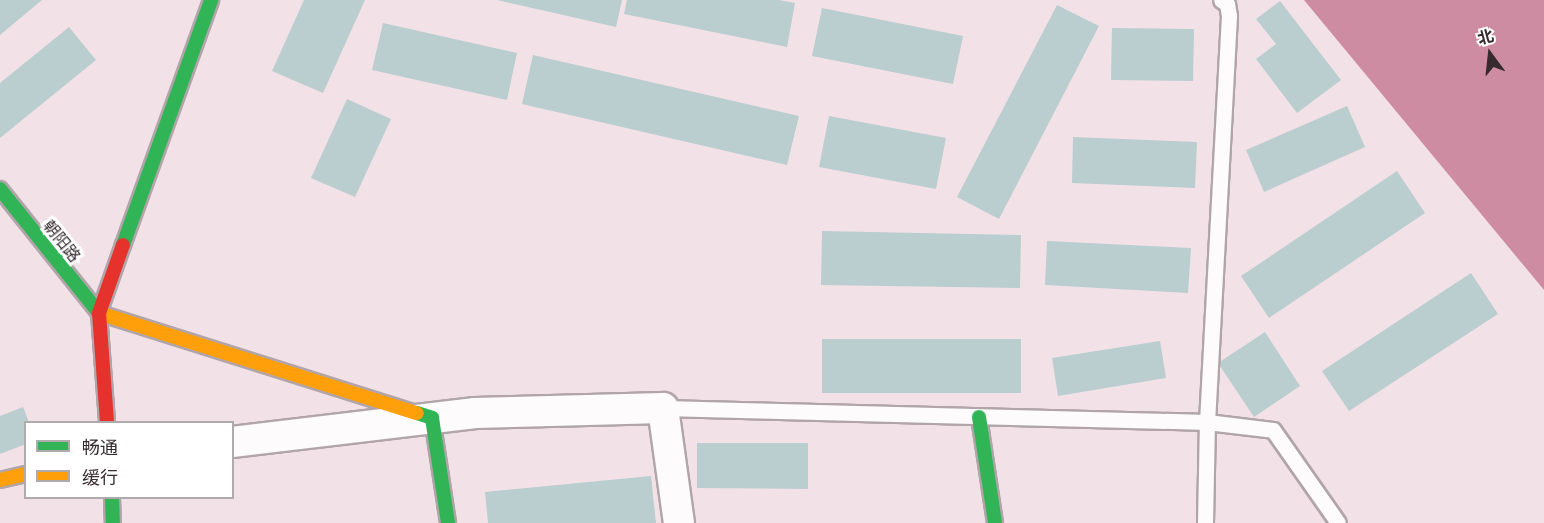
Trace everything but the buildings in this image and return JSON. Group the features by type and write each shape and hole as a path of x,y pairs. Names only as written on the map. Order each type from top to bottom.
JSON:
{"street":[{"path":"107,421 99,313 211,0"},
{"name":"朝阳路","path":"0,189 99,313"},
{"path":"99,313 432,418"},
{"path":"234,442 475,413 663,408 679,523"},
{"path":"979,417 995,523"},
{"path":"432,418 448,523"},
{"path":"0,480 24,474"},
{"path":"112,499 113,523"}],"lane":[{"path":"1205,523 1207,422 1229,16 1227,4 1221,0"},
{"path":"663,408 1207,422 1273,430 1338,523"}],"shaded area":[{"path":"1304,0 1544,0 1544,290"}],"traffic: fast":[{"path":"123,245 211,0"},
{"path":"0,189 99,313"},
{"path":"417,413 432,418 448,523"},
{"path":"979,417 995,523"},
{"path":"112,499 113,523"}],"traffic: slow":[{"path":"99,313 417,413"},
{"path":"0,480 24,474"}],"traffic: jam":[{"path":"107,421 99,313 123,245"}]}
